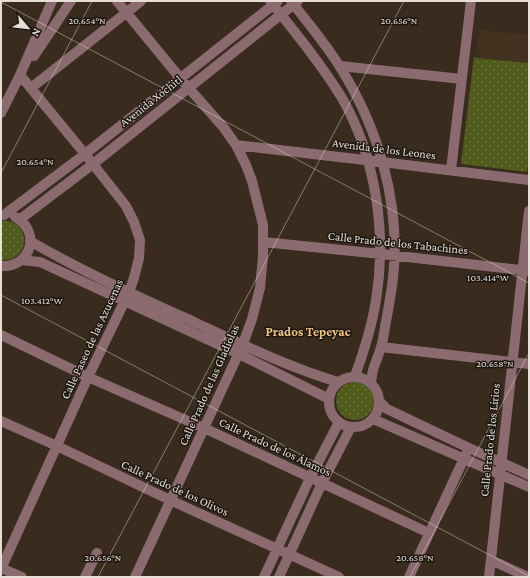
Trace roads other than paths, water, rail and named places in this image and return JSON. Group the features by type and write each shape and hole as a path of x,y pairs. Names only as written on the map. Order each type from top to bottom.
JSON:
{"street":[{"path":"1,113 20,75 52,1"},
{"path":"20,75 71,1"},
{"name":"Calle Prado de las Gladiolas","path":"117,1 180,78 224,128 236,145 252,181 263,225 263,256 260,288 252,319 243,344 135,577"},
{"path":"31,88 141,1"},
{"path":"451,170 471,1"},
{"path":"274,2 281,15 319,64 342,99 355,125 368,160 380,228 379,277 375,308 367,342 356,376"},
{"name":"Avenida Xóchitl","path":"2,216 85,154 274,2"},
{"path":"294,2 340,66 368,118 382,162 391,200 394,240 393,278 389,309 381,347 374,367 371,382"},
{"name":"Avenida Xóchitl","path":"19,220 189,88 281,15 294,2"},
{"path":"340,66 462,79"},
{"name":"Calle Paseo de las Azucenas","path":"1,568 88,377 127,297 139,258 140,240 134,222 126,206 20,75"},
{"name":"Avenida de los Leones","path":"236,145 529,180"},
{"name":"Calle Prado de los Lirios","path":"489,577 512,362 526,271 529,211"},
{"path":"1,266 10,266 22,260 28,252 30,241 26,227 19,220 12,216 2,216"},
{"path":"30,241 127,297 329,399"},
{"name":"Calle Prado de los Tabachines","path":"263,242 526,271"},
{"path":"22,260 40,262 316,375 338,382"},
{"name":"Calle Prado de los Álamos","path":"1,335 88,377 204,428 429,532"},
{"path":"381,347 529,364"},
{"path":"356,376 371,382 377,391 380,402 378,411 373,419 365,425 351,427 339,422 333,416 329,408 329,399 332,390 338,382 346,378 356,376"},
{"path":"380,402 387,409 529,475"},
{"path":"373,419 529,487"},
{"name":"Calle Prado de los Olivos","path":"1,421 339,577"},
{"path":"264,577 310,478 339,422"},
{"path":"279,577 322,483 351,427"},
{"path":"408,577 469,448"},
{"path":"85,577 97,553"},
{"path":"491,560 528,577"},
{"path":"1,568 22,577"}],"district":[{"name":"Prados Tepeyac","path":"308,331"}]}
